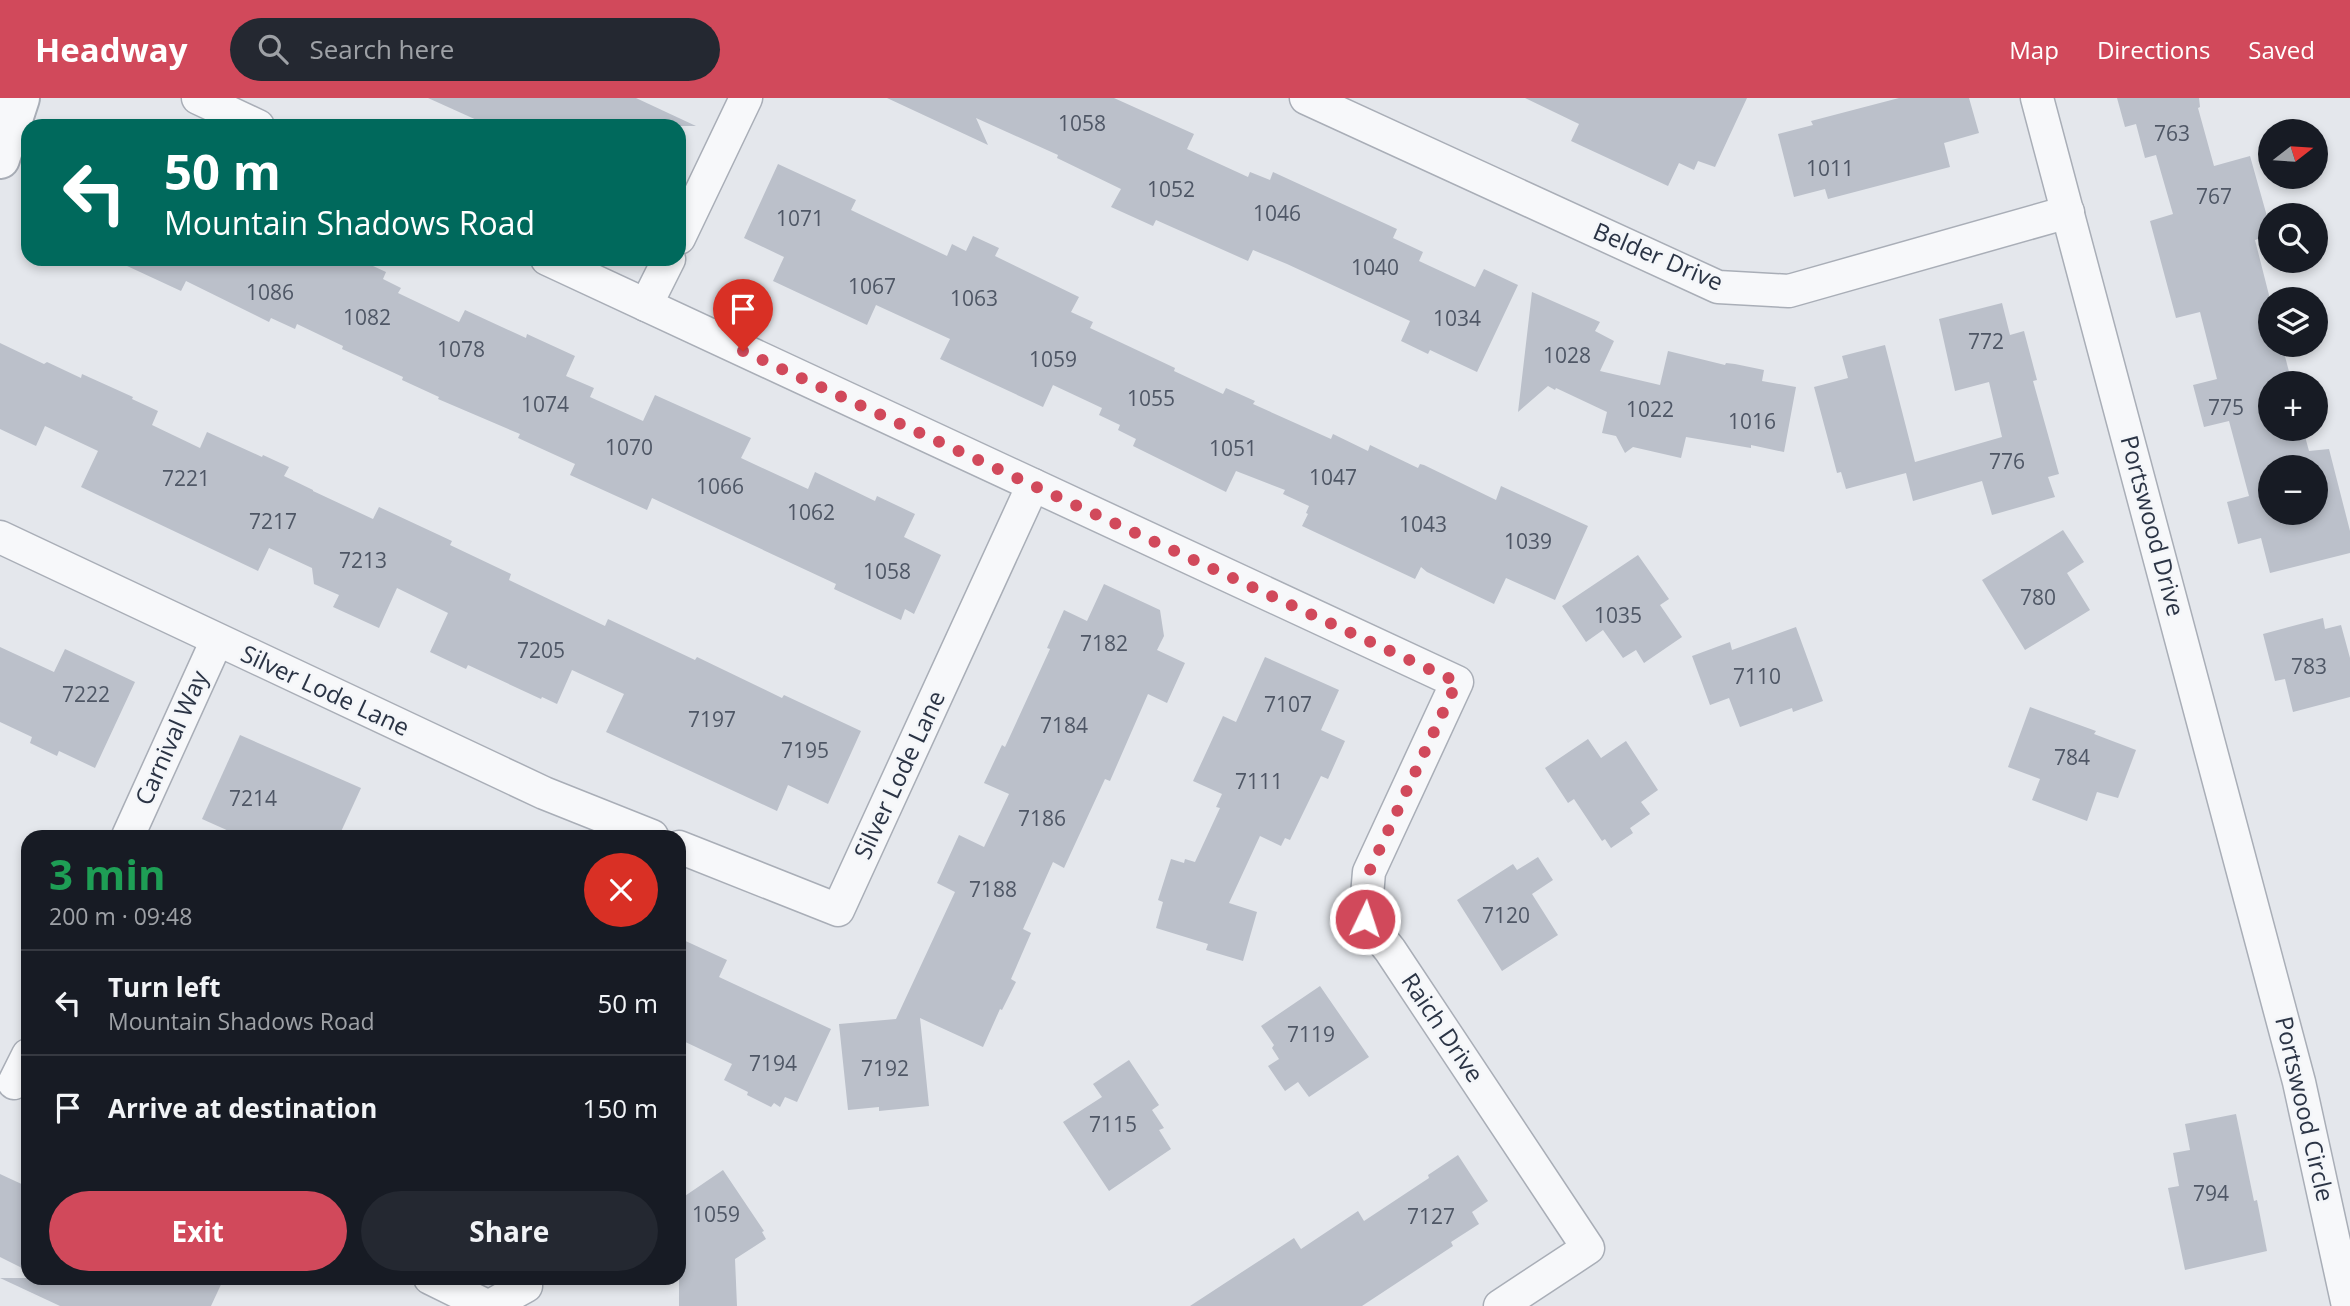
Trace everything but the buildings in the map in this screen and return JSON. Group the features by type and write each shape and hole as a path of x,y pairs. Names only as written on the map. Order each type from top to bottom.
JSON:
{"street":[{"path":"0,159 20,98"},
{"path":"198,98 243,119"},
{"path":"686,223 747,98"},
{"name":"Belder Drive","path":"1306,98 1718,287 1789,291 2068,212"},
{"name":"Portswood Drive","path":"2037,98 2266,954"},
{"path":"562,266 1033,485"},
{"path":"646,305 666,266"},
{"name":"Raich Drive","path":"1033,485 1457,682 1369,872 1365,919 1398,962 1588,1248 1500,1306"},
{"name":"Silver Lode Lane","path":"686,850 838,910 1033,485"},
{"name":"Silver Lode Lane","path":"0,537 544,793 637,830"},
{"name":"Carnival Way","path":"131,830 217,640"},
{"name":"Portswood Circle","path":"2266,954 2299,1082 2348,1306"},
{"path":"445,1285 489,1306 526,1286"}],"route":[{"path":"743,351 1457,682 1369,872 1365,919"}]}
